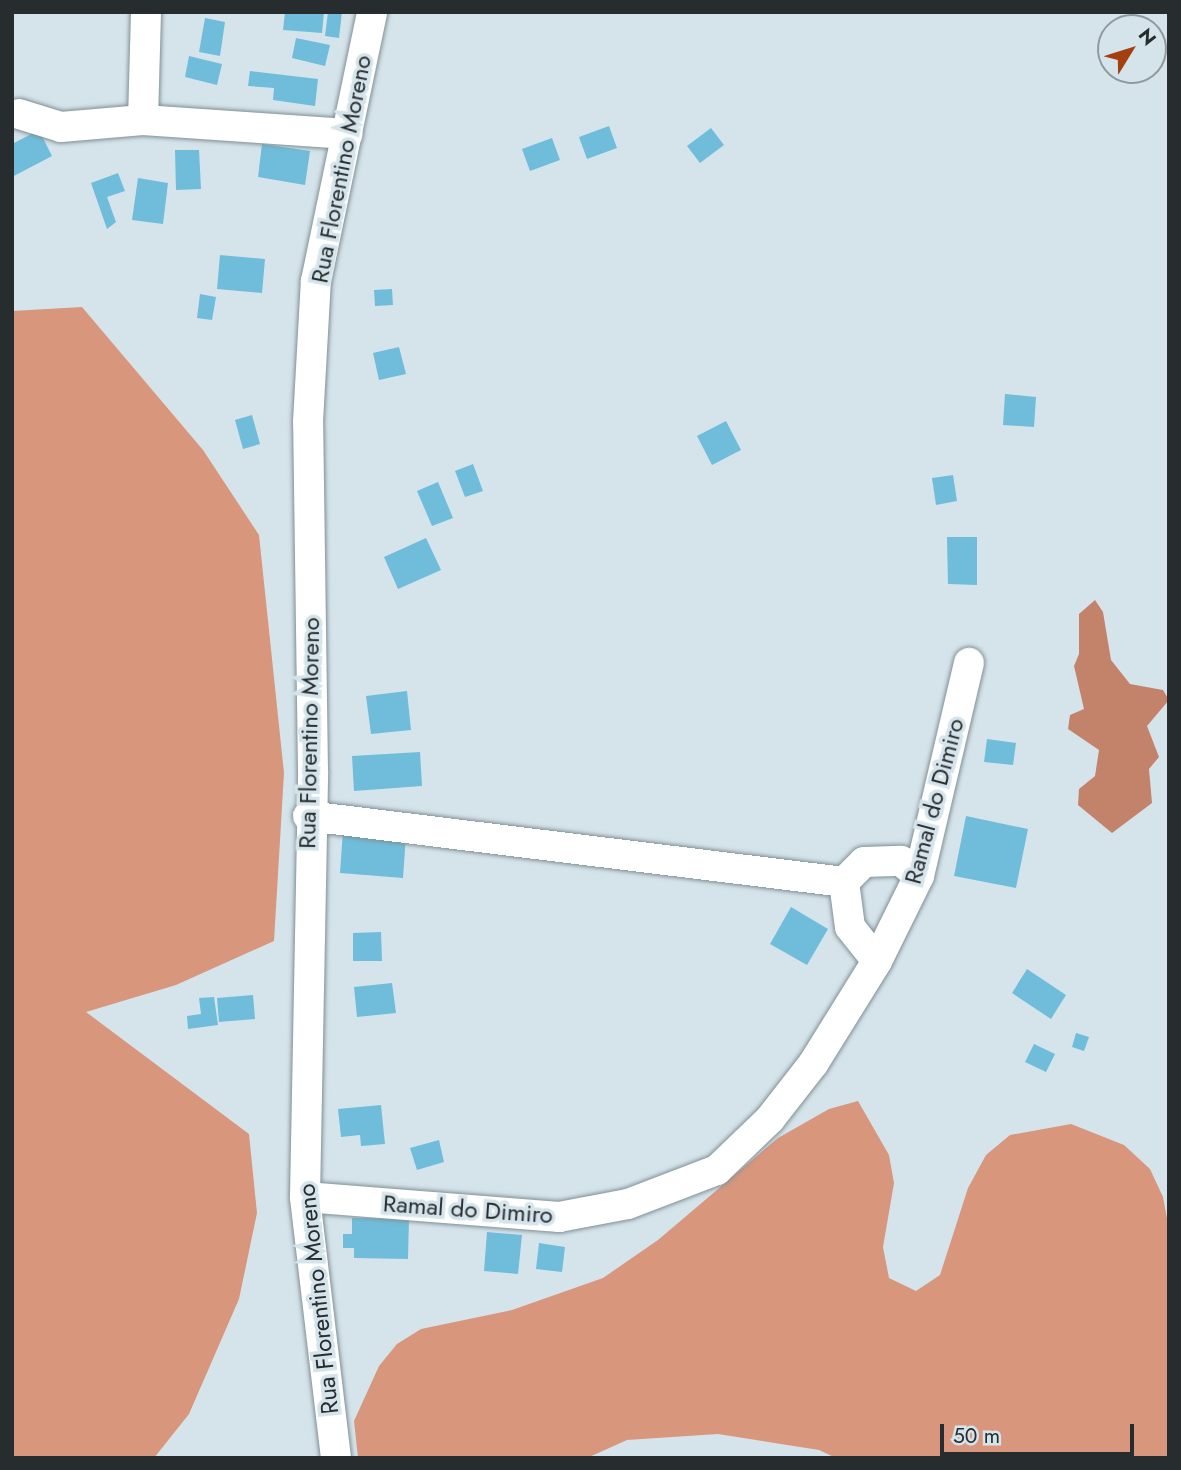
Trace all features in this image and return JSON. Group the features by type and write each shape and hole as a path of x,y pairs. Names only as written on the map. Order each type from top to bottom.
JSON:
{"street":[{"path":"143,120 146,12"},
{"name":"Rua Florentino Moreno","path":"336,1458 305,1197 308,816 313,771 308,422 316,281 372,12"},
{"path":"19,114 61,127 143,120 348,134"},
{"name":"Ramal do Dimiro","path":"305,1197 559,1217 628,1204 717,1170 770,1119 813,1064 877,961 919,876 969,663"},
{"path":"308,816 844,883"},
{"path":"844,883 864,862 901,861 919,876"},
{"path":"844,883 850,927 877,961"}],"shaded area":[{"path":"82,307 203,450 259,535 284,773 274,941 176,985 86,1012 249,1134 257,1213 239,1299 189,1414 154,1458 12,1458 12,311"},
{"path":"1095,600 1103,612 1111,660 1130,684 1163,690 1169,700 1147,726 1159,757 1149,769 1152,803 1112,833 1078,805 1079,789 1095,776 1099,750 1068,729 1070,715 1084,709 1074,666 1079,654 1079,614"},
{"path":"858,1101 889,1155 894,1183 883,1247 889,1278 916,1291 940,1275 968,1188 986,1155 1010,1135 1071,1124 1124,1145 1150,1169 1163,1197 1169,1229 1169,1458 836,1458 819,1450 718,1434 627,1440 587,1458 358,1458 354,1421 379,1366 397,1344 421,1329 512,1310 603,1278 658,1240 778,1138 829,1109"}],"building":[{"path":"285,12 324,12 322,33 283,30"},
{"path":"328,12 342,12 339,38 325,36"},
{"path":"205,18 225,22 220,56 199,52"},
{"path":"296,38 330,45 325,66 292,58"},
{"path":"189,56 222,64 217,85 185,77"},
{"path":"250,71 318,79 315,106 273,100 274,88 248,86"},
{"path":"609,126 617,148 587,159 579,137"},
{"path":"711,128 724,145 700,163 687,146"},
{"path":"39,130 52,156 12,177 12,144"},
{"path":"552,138 560,160 530,171 522,149"},
{"path":"262,144 310,151 305,185 258,177"},
{"path":"175,150 199,150 201,189 176,190"},
{"path":"118,173 125,191 107,197 116,222 107,229 91,183"},
{"path":"138,178 168,183 163,224 132,220"},
{"path":"220,255 265,259 262,293 217,289"},
{"path":"392,289 393,305 375,306 374,290"},
{"path":"200,294 216,297 212,320 197,318"},
{"path":"399,347 406,374 379,380 373,353"},
{"path":"1005,394 1036,397 1034,427 1003,425"},
{"path":"252,415 260,444 243,449 235,420"},
{"path":"726,421 741,450 712,465 697,436"},
{"path":"473,464 483,491 465,497 455,471"},
{"path":"953,475 957,501 936,505 932,478"},
{"path":"438,482 453,518 432,526 417,491"},
{"path":"947,537 977,537 977,585 948,584"},
{"path":"426,538 441,570 398,589 384,557"},
{"path":"407,691 411,730 371,734 366,696"},
{"path":"987,739 1016,743 1013,765 984,762"},
{"path":"420,752 422,786 354,791 352,756"},
{"path":"966,816 1028,829 1016,888 954,876"},
{"path":"343,830 406,835 403,878 340,873"},
{"path":"791,907 828,929 807,965 770,944"},
{"path":"381,932 382,961 353,961 353,933"},
{"path":"1027,969 1066,995 1051,1019 1012,993"},
{"path":"392,983 396,1013 357,1017 354,987"},
{"path":"253,995 255,1019 219,1022 217,998"},
{"path":"214,997 218,1025 188,1029 187,1016 201,1014 199,998"},
{"path":"1076,1033 1089,1037 1084,1051 1072,1047"},
{"path":"1034,1044 1055,1054 1046,1072 1025,1062"},
{"path":"381,1105 385,1144 361,1146 360,1135 341,1137 338,1109"},
{"path":"439,1140 444,1162 417,1170 410,1148"},
{"path":"352,1218 409,1219 408,1259 354,1258 354,1248 343,1248 343,1234 352,1234"},
{"path":"487,1232 522,1235 518,1274 484,1271"},
{"path":"539,1243 565,1247 562,1272 536,1269"}]}
